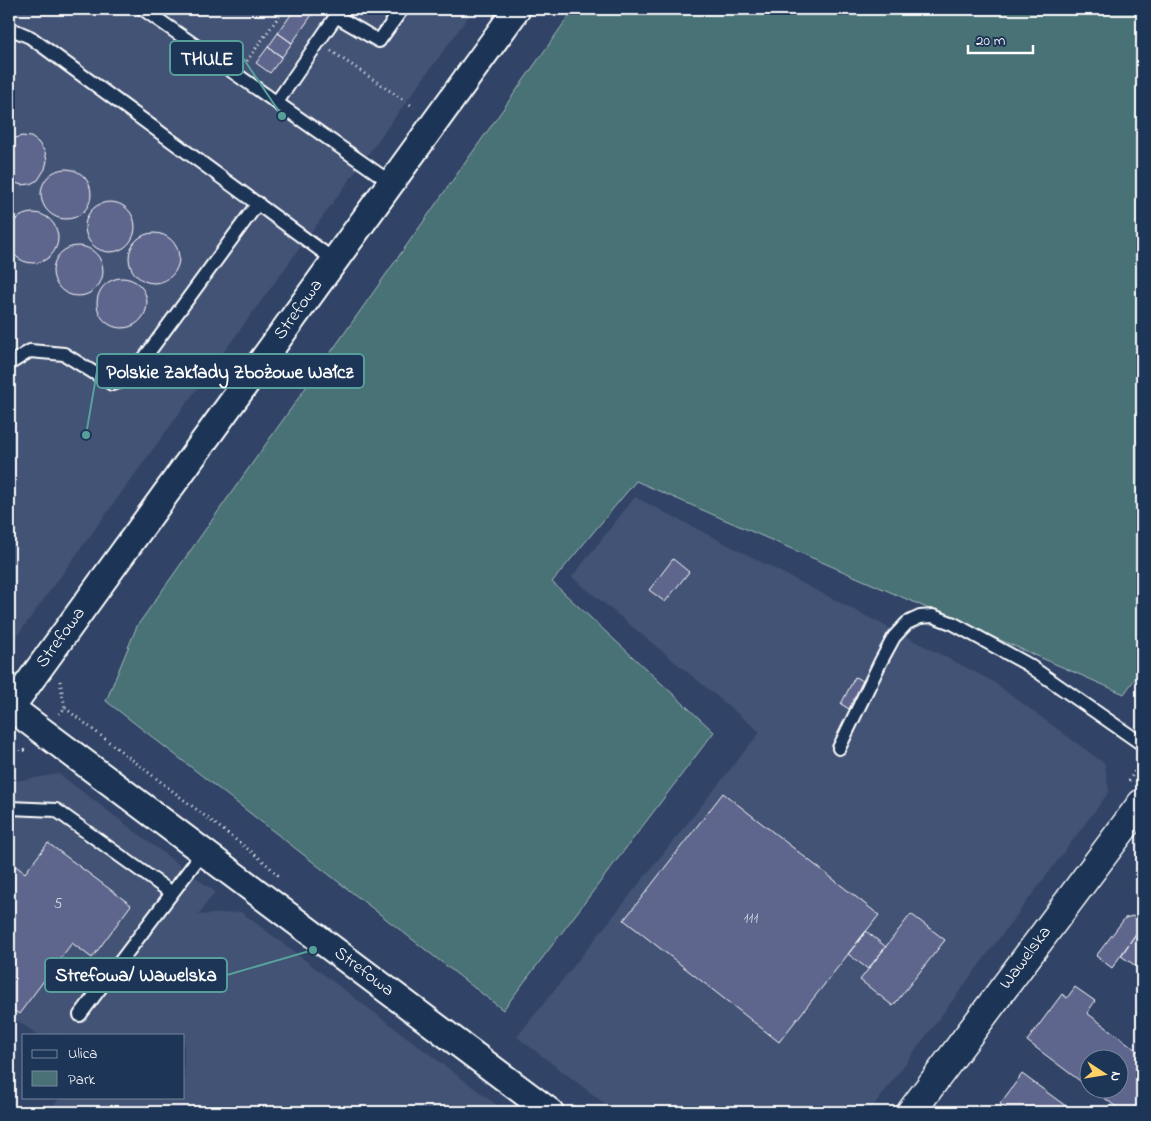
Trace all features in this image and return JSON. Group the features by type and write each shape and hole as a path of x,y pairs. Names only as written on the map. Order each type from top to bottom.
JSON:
{"street":[{"name":"Strefowa","path":"517,9 9,707 550,1112"},
{"name":"Wawelska","path":"910,1112 1142,803"}],"lane":[{"path":"143,9 390,182"},
{"path":"277,102 338,12 379,41 402,9"},
{"path":"9,28 30,37 334,260"},
{"path":"9,364 30,351 64,354 112,384 129,379 258,203"},
{"path":"839,748 894,637 906,623 920,617 933,616 954,624 1027,664 1142,744"},
{"path":"9,808 56,810 172,893"},
{"path":"80,1015 203,852"}],"path":[{"path":"237,74 284,9"},
{"path":"318,42 414,107"}],"shaded area":[{"path":"9,9 474,9 9,647"},
{"path":"635,497 992,681 1105,764 1109,792 869,1112 616,1112 517,1037 760,732 572,577"},
{"path":"59,774 215,892 198,915 241,912 506,1112 49,1112 59,1098 185,1098 185,1034 37,1034 9,1015 9,782"}],"green space":[{"path":"574,9 1130,9 1142,17 1142,669 1124,694 636,481 552,582 714,732 503,1010 106,701 137,626"}],"building":[{"path":"295,9 309,9 314,12 292,43 278,33"},
{"path":"278,33 292,43 282,57 268,47"},
{"path":"268,47 282,57 270,73 256,63"},
{"path":"22,136 31,137 38,142 45,152 47,161 45,169 38,180 22,185 9,181 9,140"},
{"path":"66,169 75,171 86,180 91,194 89,203 80,214 66,219 57,217 46,208 41,194 43,185 52,174"},
{"path":"9,191 13,206 9,220"},
{"path":"110,202 119,204 130,213 135,227 133,236 124,247 110,252 101,250 90,241 85,227 87,218 96,207"},
{"path":"33,213 42,215 53,224 58,238 56,247 47,258 33,263 24,261 13,252 8,238 10,229 19,218"},
{"path":"154,233 163,235 174,244 179,258 177,267 168,278 154,283 145,281 134,272 129,258 131,249 140,238"},
{"path":"78,246 87,248 98,257 103,271 101,280 92,291 78,296 69,294 58,285 53,271 55,262 64,251"},
{"path":"122,278 136,282 143,289 147,303 143,317 136,324 122,328 108,324 101,317 97,303 101,289 108,282"},
{"path":"673,559 689,572 665,602 649,590"},
{"path":"855,677 863,681 849,709 841,704"},
{"path":"723,793 879,915 779,1042 624,920"},
{"path":"48,843 131,905 92,958 72,943 19,1014 9,1007 9,861 25,873"},
{"path":"911,914 945,940 893,1006 860,980"},
{"path":"1133,916 1142,925 1112,968 1096,956 1125,918"},
{"path":"1139,929 1142,932 1142,970 1121,956"},
{"path":"866,931 886,947 868,969 848,954"},
{"path":"1075,987 1095,1001 1087,1013 1142,1054 1142,1111 1123,1112 1104,1098 1128,1098 1128,1048 1078,1048 1078,1079 1027,1041 1062,994 1067,998"},
{"path":"1022,1074 1074,1112 1011,1112 1000,1104"}],"place":[{"name":"THULE","path":"282,116"},
{"name":"Polskie Zakłady Zbożowe Wałcz","path":"86,435"},
{"name":"Strefowa/ Wawelska","path":"313,950"}]}
